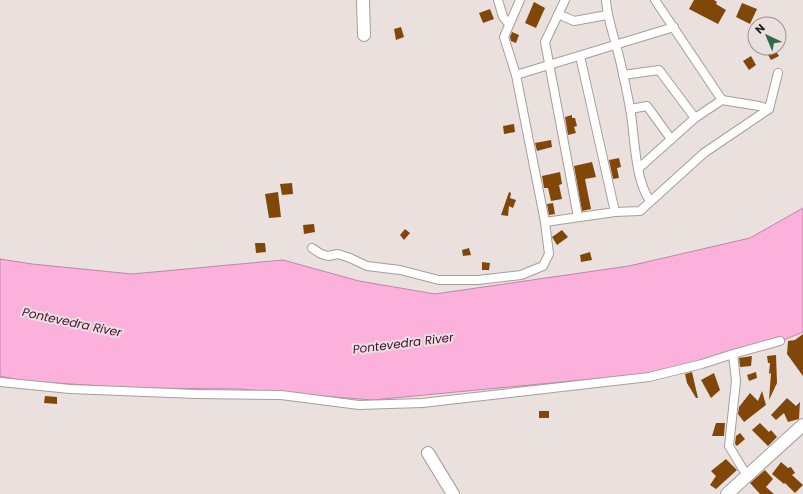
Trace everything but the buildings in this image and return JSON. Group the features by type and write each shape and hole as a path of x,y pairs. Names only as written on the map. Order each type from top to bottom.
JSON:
{"main road":[{"path":"363,0 364,35"},
{"path":"727,494 803,425"},
{"path":"428,453 453,494"}],"street":[{"path":"498,0 503,17 509,24"},
{"path":"312,248 321,254 328,256 338,254 367,266 400,270 439,280 478,280 521,275 543,266 549,254 545,222 516,75 504,37 520,0"},
{"path":"565,0 545,42 578,217"},
{"path":"606,0 607,14 616,45 630,109 644,193 650,201"},
{"path":"655,0 722,100"},
{"path":"558,14 574,21 607,14"},
{"path":"516,75 674,27"},
{"path":"580,56 615,212"},
{"path":"623,76 659,70 695,118"},
{"path":"545,222 615,212 640,211 704,153 769,109 778,73"},
{"path":"639,168 695,118 722,100 769,109"},
{"path":"630,109 647,106 671,139"},
{"path":"0,382 70,389 196,394 281,395 358,405 422,403 649,377 702,364 780,341"},
{"path":"733,354 736,381 729,446 748,476"}],"water":[{"name":"Pontevedra River","path":"803,208 803,332 786,339 656,373 372,400 239,389 132,388 25,381 0,376 0,259 32,264 132,274 283,260 359,281 435,294 629,266 750,238"}]}
